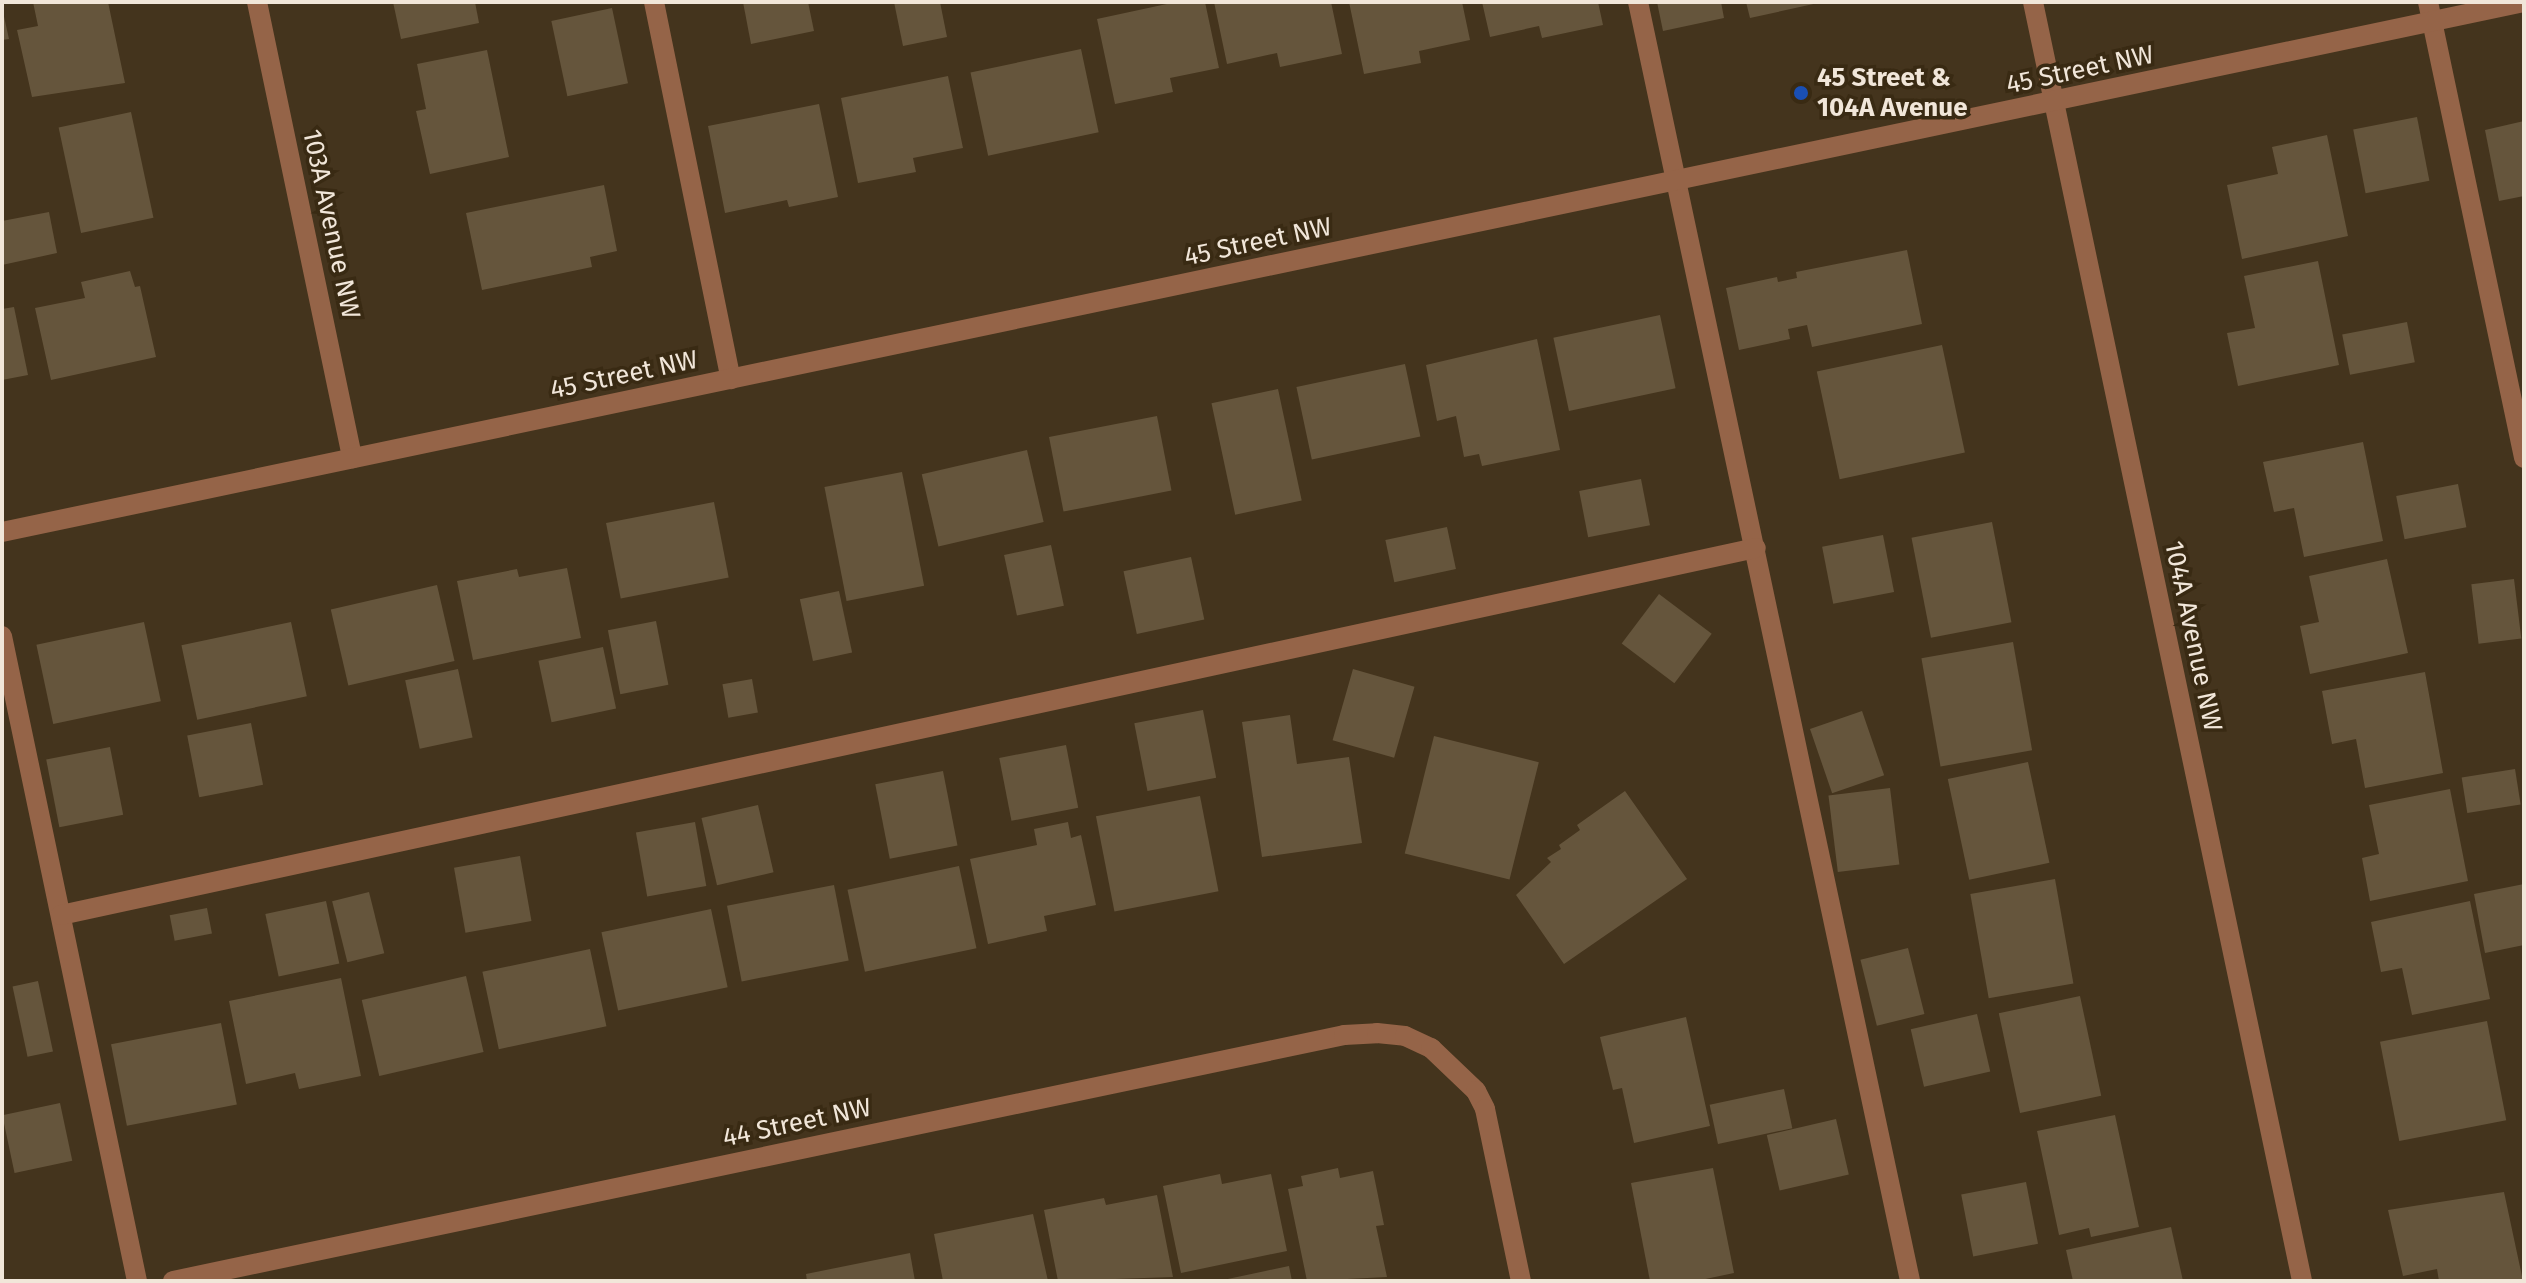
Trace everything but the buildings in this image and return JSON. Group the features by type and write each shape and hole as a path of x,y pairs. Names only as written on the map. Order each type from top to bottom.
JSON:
{"street":[{"name":"103A Avenue NW","path":"257,2 352,458"},
{"path":"654,2 731,379"},
{"path":"1638,2 1910,1281"},
{"name":"104A Avenue NW","path":"2033,2 2302,1281"},
{"name":"45 Street NW","path":"2,532 2054,102 2430,12 2524,2"},
{"path":"2430,12 2524,458"},
{"path":"61,915 1756,548"},
{"path":"2,636 137,1281"},
{"name":"44 Street NW","path":"173,1281 1344,1035 1405,1036 1431,1048 1467,1077 1485,1109 1521,1281"}],"place":[{"name":"45 Street & 104A Avenue","path":"1801,93"}]}
